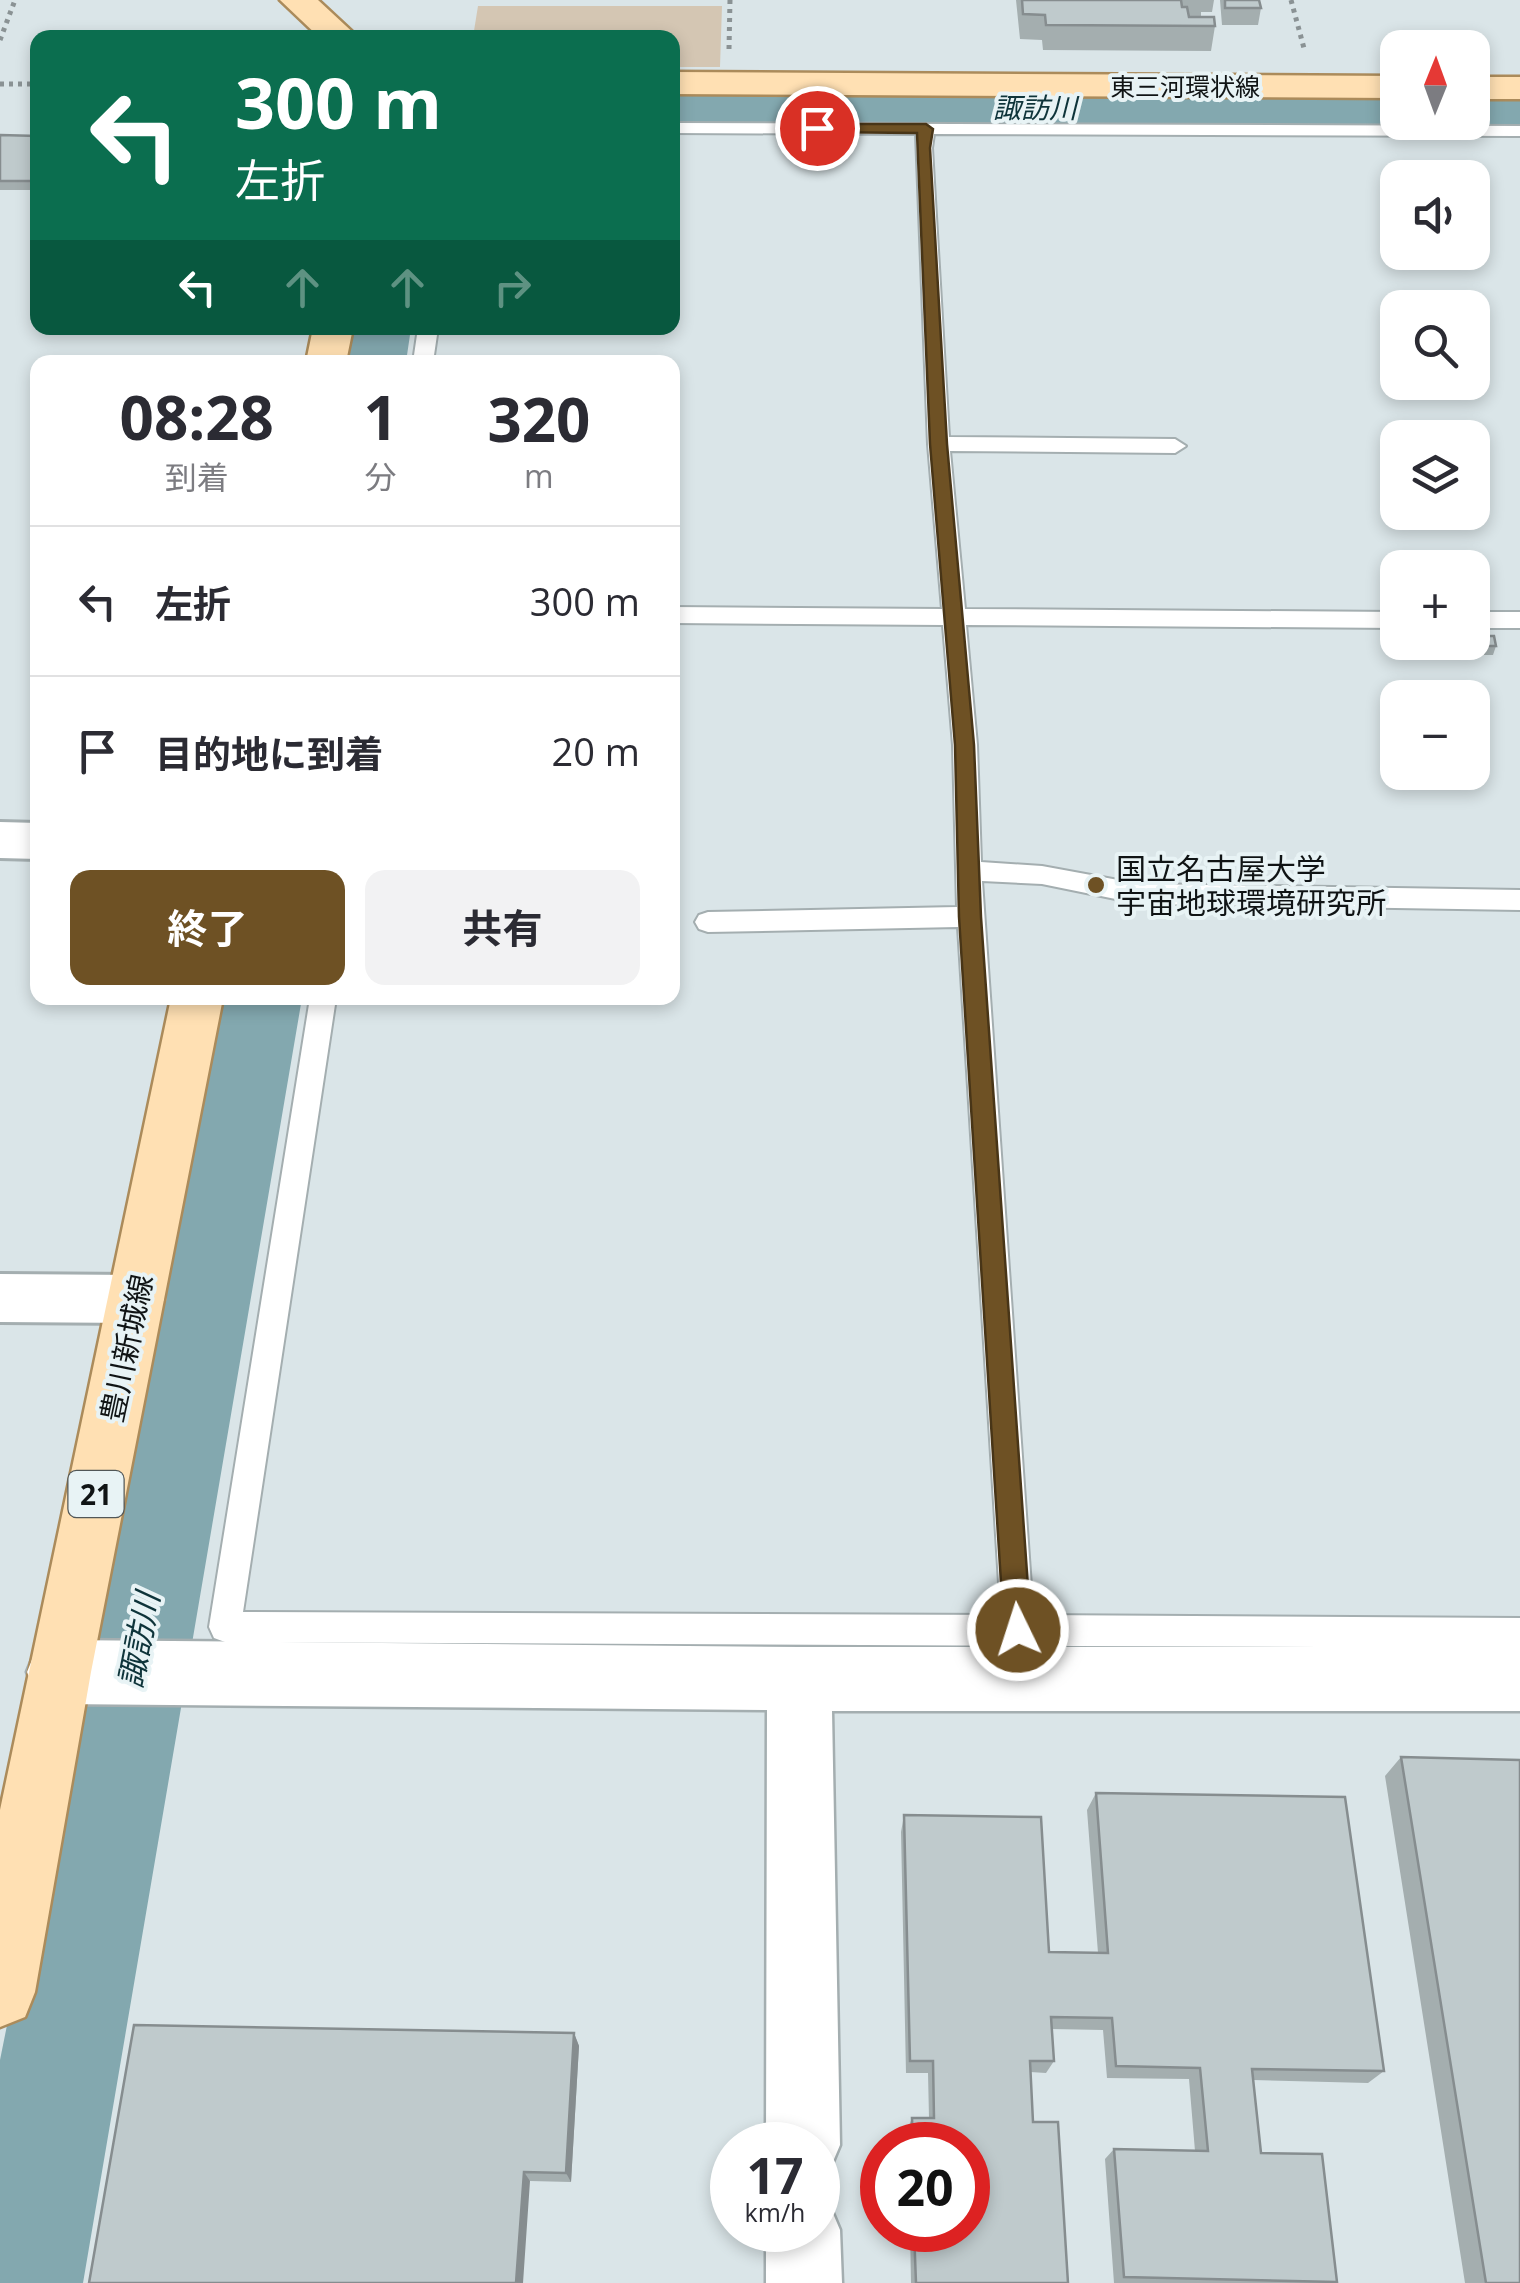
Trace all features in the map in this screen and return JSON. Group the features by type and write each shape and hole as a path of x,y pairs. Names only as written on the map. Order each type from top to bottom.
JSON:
{"main road":[{"path":"296,0 332,30"},
{"name":"東三河環状線","path":"680,83 1380,88"},
{"path":"1490,88 1520,88"},
{"name":"豊川新城線","path":"3,1959 78,1673 136,1299 195,1005"}],"street":[{"path":"0,840 30,841"},
{"path":"0,1298 136,1299"},
{"path":"78,1673 1520,1679"},
{"path":"799,1679 802,2122"},
{"path":"803,2252 804,2283"}],"lane":[{"path":"680,128 1520,131"},
{"path":"926,129 923,148 938,444 964,745 970,917 1018,1630"},
{"path":"938,444 1175,446"},
{"path":"680,615 1380,620"},
{"path":"1490,620 1520,620"},
{"path":"968,871 1042,875 1140,894 1520,900"},
{"path":"708,922 970,917"},
{"path":"323,1005 225,1627 1520,1633"}],"path":[{"path":"0,40 15,0"},
{"path":"1291,0 1315,87"},
{"path":"0,84 30,84"}],"shaded area":[{"path":"478,6 722,6 720,67 680,67 680,30 474,30"}],"building":[{"path":"1022,0 1181,0 1189,17 1214,17 1215,26 1046,25 1045,15 1023,14"},
{"path":"1225,0 1259,0 1261,8 1225,8"},
{"path":"0,135 30,136 30,181 0,181"},
{"path":"1401,1757 1520,1760 1520,2283 1486,2283"},
{"path":"1096,1793 1345,1797 1384,2071 1252,2069 1261,2153 1322,2154 1337,2282 1124,2277 1114,2149 1208,2151 1200,2068 1116,2066 1112,2018 1051,2017 1054,2061 1030,2061 1033,2122 1058,2122 1068,2283 916,2283 915,2252 990,2252 990,2122 912,2122 912,2118 934,2118 933,2061 910,2061 904,1815 1041,1817 1049,1952 1108,1953"},
{"path":"134,2025 574,2033 566,2173 524,2172 516,2283 89,2283"}],"waterway":[{"name":"諏訪川","path":"680,104 1380,109"},
{"name":"諏訪川","path":"1490,110 1520,110"},
{"name":"諏訪川","path":"373,355 377,335"},
{"name":"諏訪川","path":"19,2283 257,1005"}],"place":[{"name":"国立名古屋大学 宇宙地球環境研究所","path":"1096,885"}],"route":[{"path":"817,128 926,129 923,148 938,444 964,745 970,917 1018,1630"}]}
